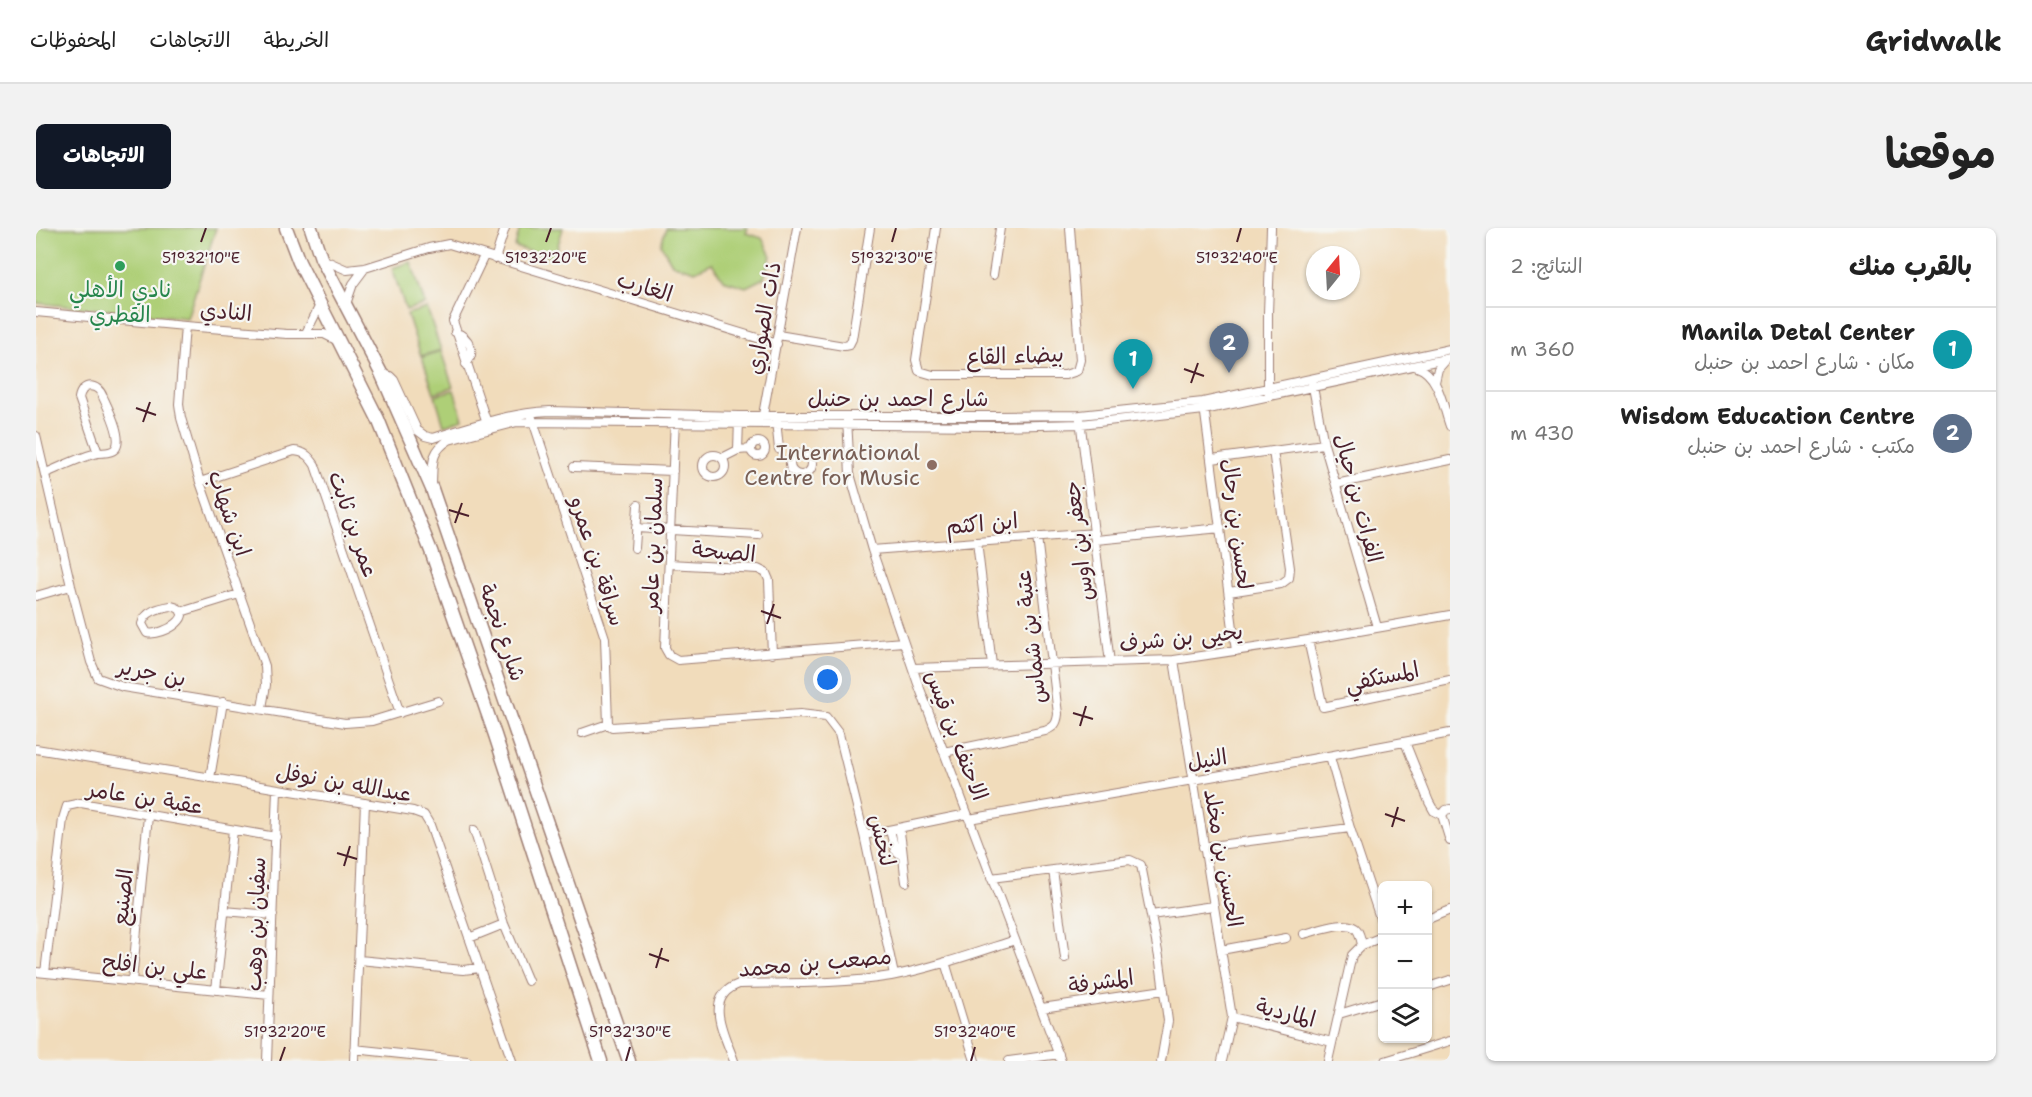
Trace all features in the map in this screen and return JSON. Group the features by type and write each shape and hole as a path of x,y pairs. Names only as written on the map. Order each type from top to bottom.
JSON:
{"main road":[{"name":"شارع نجمة","path":"286,228 299,262 378,419 431,551 495,735 601,1061"},
{"name":"شارع نجمة","path":"311,228 321,258 381,373 432,489 628,1061"},
{"path":"582,1005 590,1012 608,1061"}],"street":[{"path":"495,259 505,228"},
{"name":"ذات الصواري","path":"763,415 797,228"},
{"path":"778,335 844,346 851,342 870,228"},
{"name":"بيضاء القاع","path":"936,228 916,360 919,371 933,375 1065,375 1077,371 1080,360 1070,228"},
{"path":"993,275 1000,228"},
{"path":"1269,397 1268,313 1271,228"},
{"name":"الغارب","path":"321,258 347,270 365,268 449,244 777,344"},
{"path":"484,256 453,321 486,420"},
{"path":"346,309 348,292 365,268"},
{"path":"306,333 320,304"},
{"name":"النادي","path":"36,312 287,334 324,334 340,342"},
{"name":"ابن شهاب","path":"185,326 179,404 181,417 200,482 265,666 266,685 262,708"},
{"name":"شارع احمد بن حنبل","path":"381,373 394,380 417,430 433,438 486,420 528,412 675,415 739,420 763,415 776,420 848,414 1080,415 1204,406 1311,378 1450,349"},
{"path":"1435,382 1438,369 1449,359"},
{"name":"شارع احمد بن حنبل","path":"432,489 433,461 438,448 449,440 496,426 534,420 675,424 776,420 996,426 1081,424 1269,397 1449,359"},
{"path":"1416,366 1427,372 1435,382 1450,426"},
{"path":"1339,372 1342,381"},
{"name":"الفرات بن حيال","path":"1311,378 1324,444 1377,627"},
{"path":"46,474 98,453 114,450 118,436 102,393 96,387 88,386 81,390 79,398 98,453"},
{"name":"لحسن بن رحال","path":"1204,406 1236,651"},
{"name":"سراقة بن عمرو","path":"528,412 534,420 605,638 608,724"},
{"name":"الاحنف بن قيس","path":"848,414 850,474 872,550 903,642 1060,1058"},
{"name":"سلمان بن عامر","path":"675,415 665,648 669,656 678,660 903,642"},
{"name":"جعفر بن اوس","path":"1080,415 1110,663"},
{"path":"738,450 739,420"},
{"path":"776,420 779,449"},
{"name":"بن جرير","path":"36,436 71,586 91,662 98,678 123,687 345,723 372,721 438,701"},
{"path":"1212,459 1324,444"},
{"path":"722,458 738,450 751,449 753,454 758,456 763,455 766,450 779,449 792,456"},
{"name":"عمر بن ثابت","path":"200,482 294,451 303,452 310,458 315,465 400,713"},
{"path":"1229,592 1281,584 1289,578 1290,568 1273,451"},
{"path":"1336,484 1450,460"},
{"path":"574,467 673,471"},
{"path":"635,548 638,505"},
{"path":"636,528 758,535"},
{"name":"ابن اكثم","path":"872,550 1037,537 1096,536 1221,528"},
{"name":"عتبة بن شماس","path":"944,752 1053,728 1057,723 1058,714 1037,537"},
{"path":"977,542 992,665"},
{"name":"الصبحة","path":"669,564 758,569 766,573 769,580 771,654"},
{"path":"36,596 71,586"},
{"path":"181,612 239,594"},
{"path":"171,606 177,607 181,612 178,623 159,634 147,633 143,627 144,617 154,610 171,606"},
{"name":"يحيى بن شرف","path":"913,668 1174,660 1308,640 1450,615"},
{"name":"المستكفي","path":"1308,640 1323,707 1450,680"},
{"name":"الحسن بن مخلد","path":"1174,660 1232,1017 1222,1061"},
{"path":"210,778 223,702"},
{"name":"لنخش","path":"608,724 612,727 800,714 826,717 839,734 864,835 894,975"},
{"path":"582,733 608,724"},
{"name":"النيل","path":"864,835 1330,757 1450,733"},
{"path":"1405,741 1429,802 1434,811 1442,815 1450,841"},
{"name":"عبدالله بن نوفل","path":"36,749 419,812 428,820 512,1061"},
{"path":"1330,757 1350,828 1378,909"},
{"name":"سفيان بن وهب","path":"267,1061 277,789"},
{"name":"عقبة بن عامر","path":"45,973 63,819 67,806 81,803 276,837"},
{"path":"354,1061 365,803"},
{"path":"1442,815 1450,809"},
{"name":"الصنيع","path":"132,981 148,816"},
{"path":"899,828 906,882"},
{"path":"1203,847 1350,828"},
{"path":"216,990 233,830"},
{"path":"474,830 504,924 528,981"},
{"path":"890,830 895,850 901,855"},
{"path":"991,878 1134,860 1143,868 1164,990 1168,1029 1161,1061"},
{"path":"1053,870 1065,958"},
{"path":"1151,915 1213,906"},
{"path":"1432,917 1450,910"},
{"path":"224,911 273,915"},
{"path":"469,938 504,924"},
{"path":"1304,934 1344,924 1357,930 1362,945"},
{"path":"1221,950 1286,938"},
{"path":"1328,1061 1352,955 1362,945 1378,939"},
{"name":"مصعب بن محمد","path":"734,1061 718,1012 721,997 731,987 739,984 829,982 894,975 1015,940"},
{"path":"358,960 463,970 480,968"},
{"path":"945,962 975,1061"},
{"name":"علي بن افلح","path":"36,972 270,995"},
{"path":"1432,986 1450,980"},
{"name":"المشرفة","path":"1042,1008 1164,990"},
{"path":"1339,1014 1378,1002"},
{"name":"الماردية","path":"1232,1017 1332,1042"},
{"path":"593,1038 594,1061"},
{"path":"1385,1061 1398,1059 1450,1041"},
{"path":"354,1049 467,1061"},
{"path":"1009,1061 1060,1058"}],"green space":[{"name":"نادي الأهلي القطري","path":"36,228 216,228 187,318 36,303"},
{"path":"520,228 563,228 554,259 515,247"},
{"path":"666,228 748,228 746,233 762,238 771,256 764,278 746,287 723,280 712,263 695,271 672,264 661,245"},
{"path":"411,262 425,304 406,310 392,268"},
{"path":"427,308 441,350 421,356 407,314"},
{"path":"441,351 453,387 434,393 422,357"},
{"path":"454,390 463,419 444,425 435,395"}],"place":[{"name":"نادي الأهلي القطري","path":"120,266"},
{"name":"Wisdom Education Centre","path":"1229,373"},
{"name":"Manila Detal Center","path":"1133,389"},
{"name":"International Centre for Music","path":"932,465"}]}
